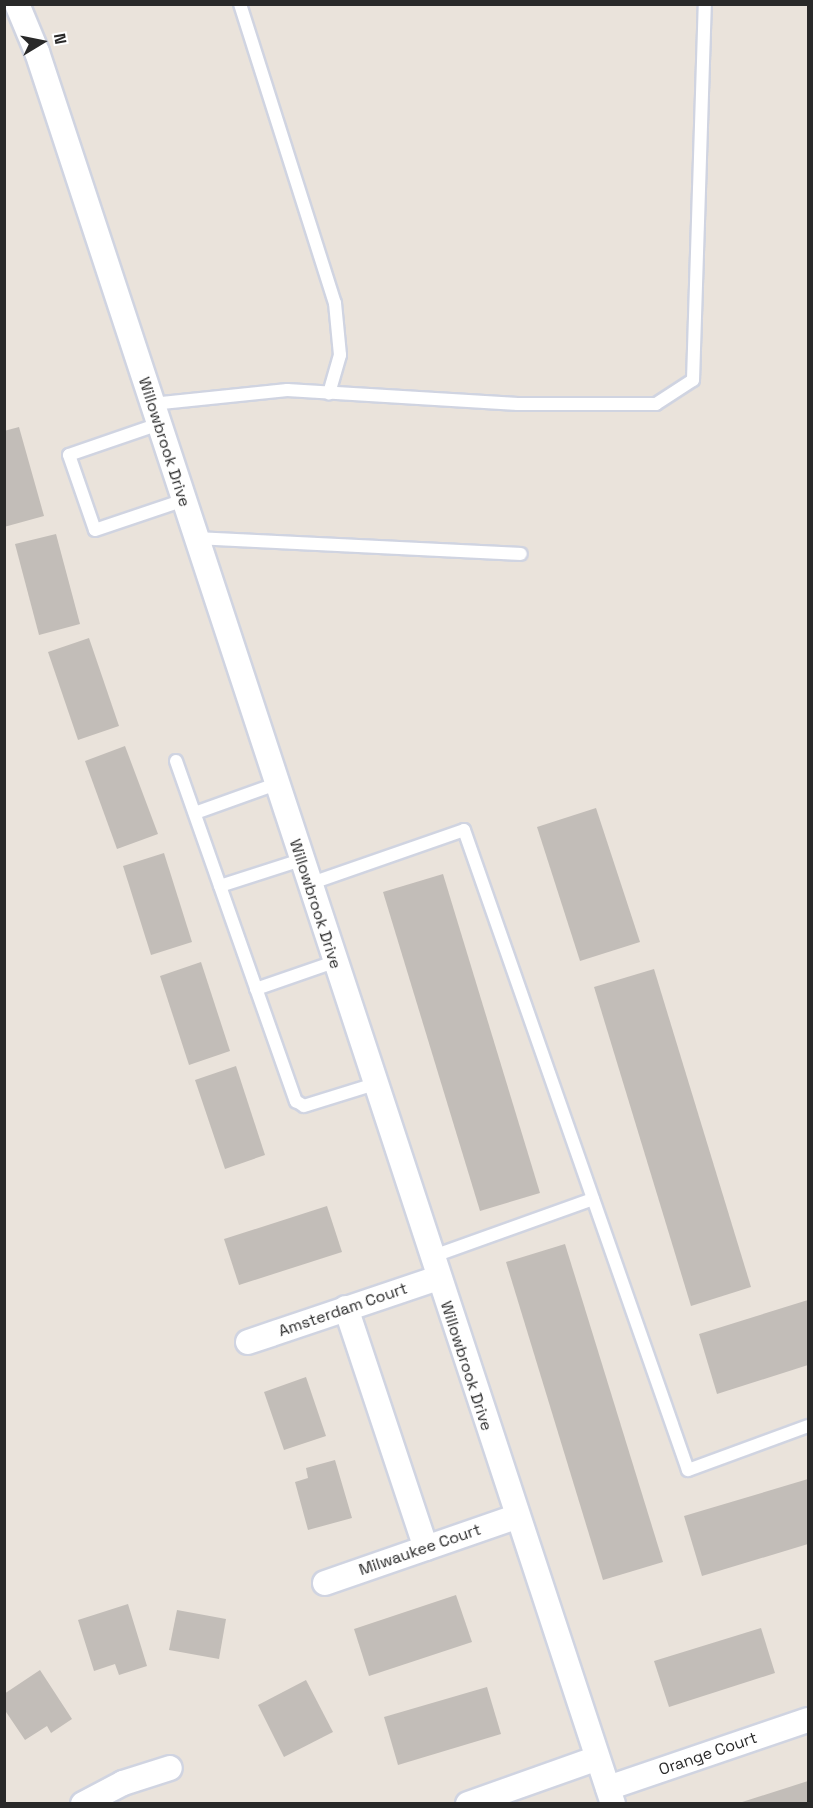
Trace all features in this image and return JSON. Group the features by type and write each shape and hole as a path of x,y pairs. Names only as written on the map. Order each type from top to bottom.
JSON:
{"street":[{"name":"Willowbrook Drive","path":"17,4 37,52 595,1759 610,1796"},
{"name":"Amsterdam Court","path":"248,1342 346,1308 434,1267"},
{"path":"346,1308 426,1548"},
{"name":"Milwaukee Court","path":"325,1583 516,1517"},
{"name":"Orange Court","path":"610,1796 808,1720"},
{"path":"468,1803 595,1759"},
{"path":"84,1803 123,1783 170,1768"}],"lane":[{"path":"240,4 335,303 339,355 329,393"},
{"path":"184,500 95,530 69,454 155,414 287,390 518,404 656,404 693,380 705,4"},
{"path":"196,538 521,554"},
{"path":"176,761 296,1101 304,1106 375,1084"},
{"path":"195,813 276,784"},
{"path":"309,884 464,830 688,1470 808,1426"},
{"path":"220,886 301,860"},
{"path":"256,989 334,962"},
{"path":"434,1267 593,1199"}],"building":[{"path":"19,427 44,516 4,527 4,431"},
{"path":"56,534 80,624 39,635 15,544"},
{"path":"89,638 119,726 78,740 48,652"},
{"path":"125,746 158,834 117,849 85,761"},
{"path":"596,808 640,942 580,961 537,827"},
{"path":"164,853 192,942 151,955 123,866"},
{"path":"443,874 540,1193 480,1211 383,892"},
{"path":"201,962 230,1051 189,1065 160,976"},
{"path":"654,969 751,1287 691,1306 594,987"},
{"path":"236,1066 265,1155 225,1169 195,1080"},
{"path":"327,1206 342,1252 239,1285 224,1239"},
{"path":"565,1244 663,1562 603,1580 506,1262"},
{"path":"808,1300 808,1365 717,1394 699,1334"},
{"path":"306,1377 326,1436 284,1450 264,1392"},
{"path":"335,1460 352,1518 308,1530 295,1482 308,1478 306,1468"},
{"path":"808,1479 808,1544 702,1576 684,1516"},
{"path":"456,1595 472,1642 369,1676 354,1629"},
{"path":"128,1604 147,1666 119,1675 115,1664 94,1671 78,1620"},
{"path":"177,1610 226,1619 219,1659 169,1650"},
{"path":"761,1628 775,1673 669,1707 654,1661"},
{"path":"40,1670 72,1719 51,1733 47,1726 25,1740 4,1709 4,1694"},
{"path":"306,1680 333,1732 284,1757 258,1705"},
{"path":"487,1687 501,1734 398,1765 384,1717"},
{"path":"808,1781 808,1804 739,1803"}]}
